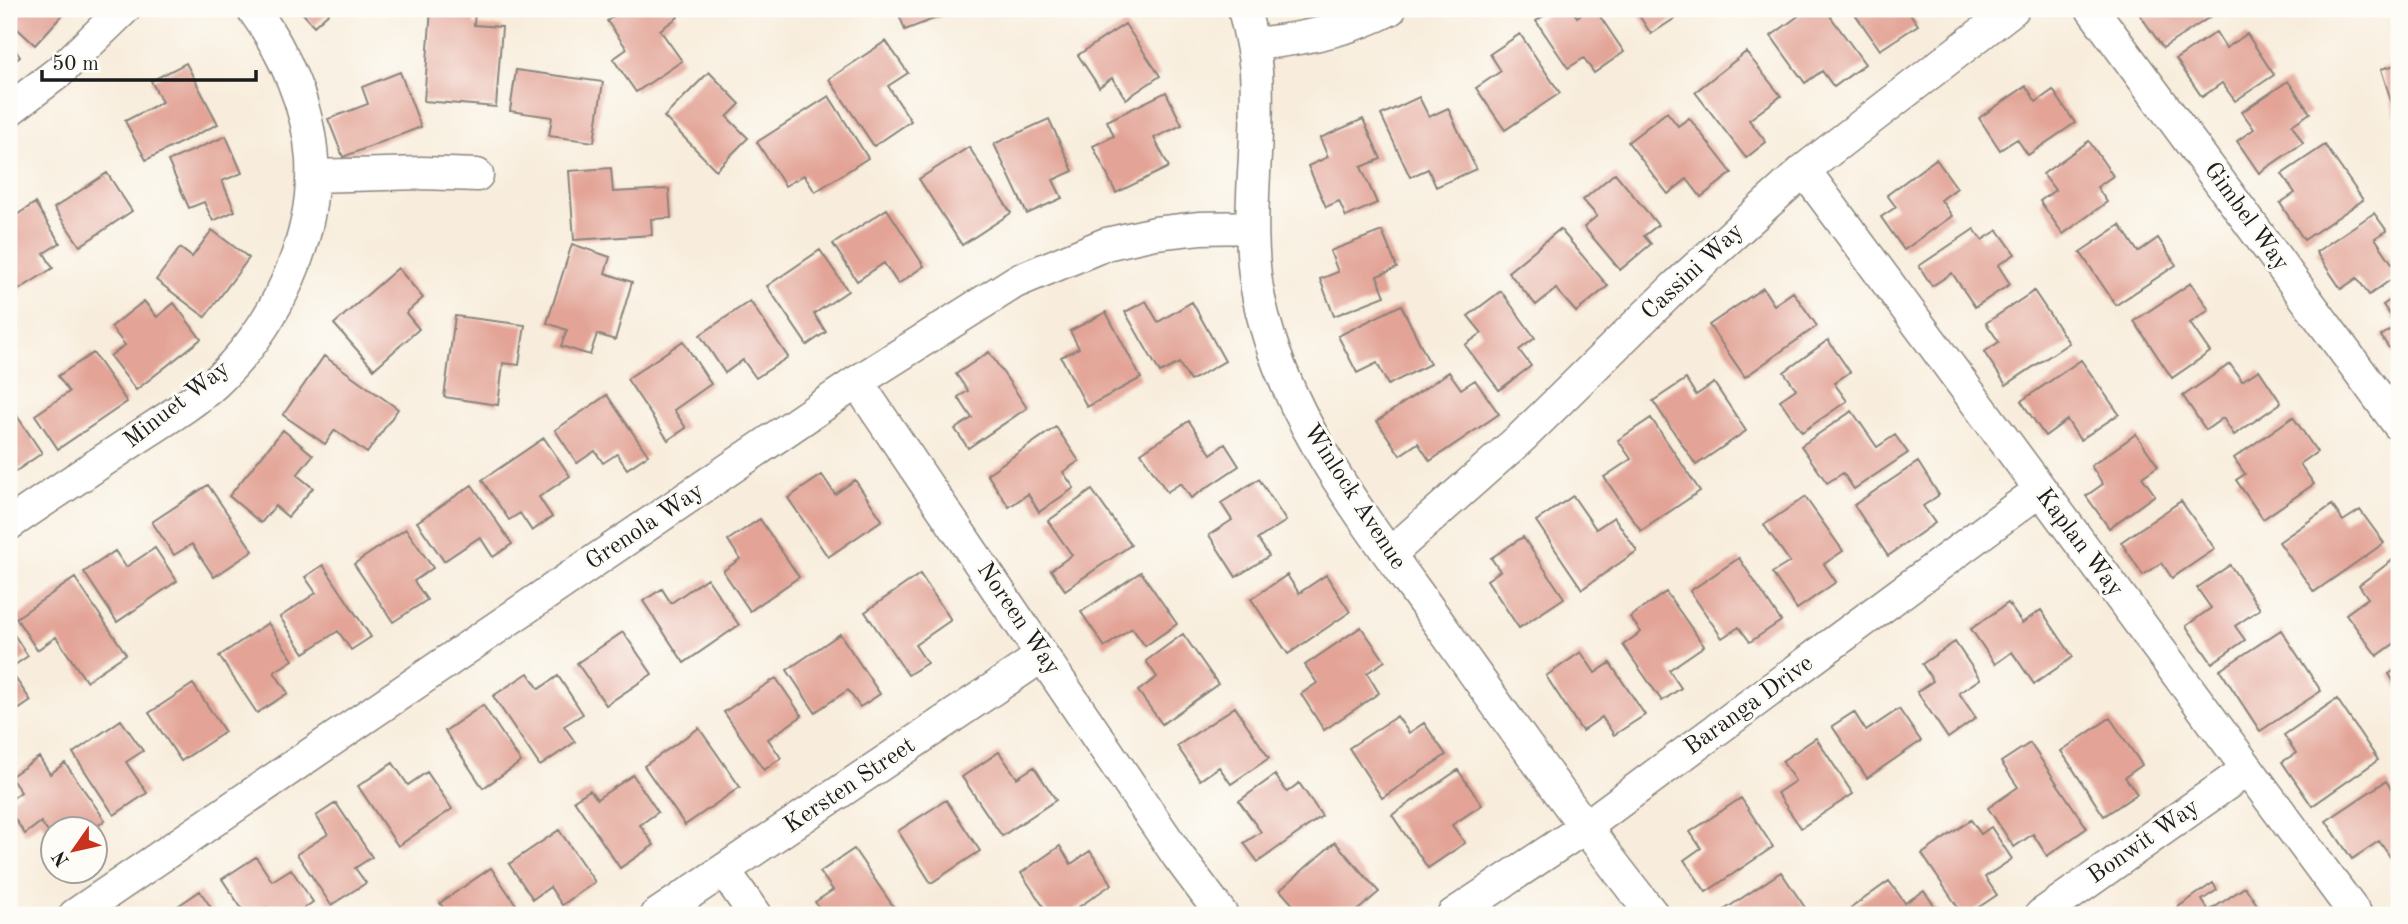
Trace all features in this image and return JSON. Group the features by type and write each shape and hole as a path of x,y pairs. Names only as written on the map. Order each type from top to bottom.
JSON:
{"street":[{"path":"9,110 60,71 124,9"},
{"name":"Minuet Way","path":"9,524 214,383 243,353 269,317 297,257 308,215 312,176 310,145 301,104 285,61 253,9"},
{"name":"Winlock Avenue","path":"1244,9 1256,72 1252,227 1259,297 1274,351 1295,405 1322,456 1390,554 1584,828 1653,915"},
{"path":"1252,44 1287,41 1346,26 1390,9"},
{"name":"Cassini Way","path":"1390,554 1522,437 1675,287 1804,170 2013,9"},
{"name":"Gimbel Way","path":"2092,9 2399,425"},
{"name":"Kaplan Way","path":"1804,170 2356,915"},
{"path":"312,176 422,173 477,175"},
{"name":"Grenola Way","path":"75,915 857,382 1015,282 1107,244 1155,233 1189,229 1252,227"},
{"name":"Noreen Way","path":"857,382 1178,856 1222,915"},
{"name":"Baranga Drive","path":"1453,915 1584,828 2040,490"},
{"name":"Kersten Street","path":"657,915 1042,656"},
{"name":"Bonwit Way","path":"2041,915 2248,769"},
{"path":"724,870 755,915"}],"building":[{"path":"17,9 68,9 35,45 9,21 9,17"},
{"path":"299,9 333,9 314,26"},
{"path":"431,9 475,9 474,25 502,27 496,107 424,101"},
{"path":"624,9 672,9 678,17 660,30 682,61 636,92 613,59 627,49 607,21"},
{"path":"897,9 945,9 947,14 905,30"},
{"path":"1554,9 1572,9 1577,17 1589,9 1595,9 1624,52 1594,73 1584,58 1568,68 1536,21"},
{"path":"1635,9 1689,9 1651,34"},
{"path":"1808,9 1825,9 1865,64 1834,87 1822,71 1805,83 1771,36"},
{"path":"1863,9 1907,9 1918,25 1880,50 1855,14"},
{"path":"2143,9 2222,9 2163,48 2138,12"},
{"path":"1125,24 1160,76 1126,99 1112,78 1099,87 1078,55"},
{"path":"2216,32 2226,48 2247,34 2274,75 2235,101 2222,83 2202,97 2176,59"},
{"path":"1520,34 1560,93 1505,130 1476,88 1501,71 1490,54"},
{"path":"9,41 20,57 9,65"},
{"path":"886,41 908,73 888,86 911,121 874,146 829,79"},
{"path":"1746,52 1781,96 1749,120 1766,142 1746,158 1695,92"},
{"path":"186,63 218,124 146,160 125,121 162,102 151,81"},
{"path":"2399,64 2399,126 2381,69"},
{"path":"516,70 603,82 594,142 549,136 552,117 510,111"},
{"path":"400,72 421,127 343,157 328,119 368,104 362,87"},
{"path":"709,72 740,104 727,117 748,138 716,170 664,117"},
{"path":"2288,81 2310,113 2292,125 2303,143 2259,173 2237,141 2254,129 2242,112"},
{"path":"2026,86 2036,102 2053,90 2075,123 2028,155 2017,139 2000,150 1979,118"},
{"path":"1166,92 1182,125 1154,138 1169,167 1116,193 1093,146 1114,136 1107,121"},
{"path":"829,96 868,158 815,192 804,175 785,186 757,142"},
{"path":"1419,97 1429,117 1448,108 1476,169 1436,187 1428,169 1410,177 1381,115"},
{"path":"1667,112 1678,126 1689,118 1732,173 1701,197 1687,179 1668,194 1628,142"},
{"path":"1049,119 1073,171 1053,180 1062,198 1027,214 994,144"},
{"path":"1363,119 1381,159 1361,167 1377,203 1346,217 1339,201 1326,207 1308,166 1328,157 1320,138"},
{"path":"226,136 242,173 222,181 235,211 213,221 204,202 189,208 168,161"},
{"path":"2089,141 2113,176 2097,187 2107,202 2063,234 2040,201 2055,190 2043,174"},
{"path":"2325,145 2363,200 2304,240 2280,203 2295,193 2282,174"},
{"path":"969,147 1011,213 962,245 919,179"},
{"path":"1936,159 1957,188 1941,200 1952,216 1904,250 1881,217 1896,207 1887,195"},
{"path":"611,168 613,192 669,189 671,218 651,219 652,235 574,240 569,171"},
{"path":"107,173 132,211 80,246 54,208"},
{"path":"1615,173 1658,225 1644,236 1651,244 1620,270 1584,227 1597,216 1583,200"},
{"path":"35,203 60,243 44,253 53,268 9,296 9,243 12,241 9,235 9,220"},
{"path":"887,209 924,266 898,284 884,263 857,281 833,244"},
{"path":"2374,213 2387,231 2375,238 2399,274 2369,295 2357,278 2341,289 2316,252"},
{"path":"2120,225 2138,252 2158,238 2176,265 2116,305 2080,252"},
{"path":"1560,229 1608,286 1576,312 1556,289 1536,305 1508,272"},
{"path":"1974,229 1982,240 1998,230 2015,254 1998,265 2010,284 1975,307 1952,273 1932,286 1919,266"},
{"path":"212,230 249,258 205,317 156,280 180,248 192,257"},
{"path":"1382,231 1397,268 1377,276 1385,296 1334,316 1320,279 1338,272 1330,251"},
{"path":"572,244 610,257 605,273 632,282 615,340 597,334 590,355 561,346 567,330 547,323"},
{"path":"820,250 848,291 814,314 826,332 807,345 767,286"},
{"path":"398,268 423,298 406,313 419,329 374,369 334,324"},
{"path":"2191,283 2209,310 2190,323 2210,352 2172,378 2134,321"},
{"path":"1763,288 1774,305 1793,292 1817,326 1745,377 1709,325"},
{"path":"1501,291 1535,338 1519,350 1531,366 1499,390 1465,345 1482,333 1468,316"},
{"path":"2034,291 2069,343 2006,385 1984,352 1999,342 1986,323"},
{"path":"2399,294 2399,363 2381,336 2397,325 2383,305"},
{"path":"144,301 157,317 174,303 201,339 136,390 110,356 125,345 111,327"},
{"path":"750,301 788,357 756,378 743,360 725,373 700,335"},
{"path":"1146,301 1158,322 1192,302 1225,361 1190,381 1179,363 1160,373 1125,312"},
{"path":"1401,305 1430,364 1388,385 1377,363 1357,373 1338,336"},
{"path":"1106,312 1141,378 1087,407 1061,357 1079,348 1070,331"},
{"path":"455,316 525,325 519,365 503,363 498,405 444,397"},
{"path":"1828,340 1850,372 1834,383 1847,401 1802,432 1780,400 1796,389 1784,372"},
{"path":"683,341 711,384 674,410 686,428 668,440 627,379"},
{"path":"989,352 1027,408 968,448 955,429 972,418 958,397 968,391 956,374"},
{"path":"93,353 127,402 58,449 35,415 69,392 58,376"},
{"path":"324,356 398,409 367,453 335,430 325,444 283,415"},
{"path":"2081,360 2119,414 2080,440 2067,420 2045,436 2021,401"},
{"path":"2230,364 2242,381 2259,370 2281,403 2234,435 2223,418 2206,430 2183,396"},
{"path":"1449,372 1461,389 1475,380 1499,414 1430,461 1418,443 1400,455 1377,421"},
{"path":"1686,379 1696,395 1714,383 1746,431 1696,465 1653,401"},
{"path":"607,395 648,455 627,469 617,454 603,463 595,451 577,463 555,430"},
{"path":"9,404 42,453 9,476"},
{"path":"1852,411 1877,447 1895,435 1908,453 1854,489 1843,473 1827,483 1801,446"},
{"path":"2293,417 2317,452 2300,464 2314,484 2263,519 2236,480 2245,474 2234,458"},
{"path":"1651,418 1700,491 1641,531 1604,477 1631,459 1618,440"},
{"path":"1189,421 1211,454 1225,444 1239,466 1191,498 1181,483 1167,492 1141,453"},
{"path":"1056,427 1079,461 1063,472 1074,488 1039,512 1028,494 1009,507 987,474"},
{"path":"283,430 313,455 297,475 313,488 288,517 275,506 261,523 229,496"},
{"path":"2136,434 2158,466 2142,477 2155,495 2109,528 2086,496 2103,484 2091,466"},
{"path":"544,438 570,476 539,497 552,517 532,531 520,513 509,520 482,480"},
{"path":"1918,462 1939,495 1923,506 1935,523 1888,556 1854,505"},
{"path":"822,475 835,494 855,480 882,520 828,557 788,498"},
{"path":"1259,479 1286,521 1258,539 1269,556 1236,577 1209,535 1232,520 1221,503"},
{"path":"208,485 253,551 214,577 192,544 174,555 152,522"},
{"path":"472,485 512,544 493,557 480,537 444,561 417,522"},
{"path":"1092,490 1131,545 1065,590 1051,570 1072,555 1048,521"},
{"path":"1573,496 1596,529 1614,517 1637,551 1582,589 1536,521"},
{"path":"1805,497 1843,551 1824,564 1836,582 1797,609 1772,573 1790,562 1764,525"},
{"path":"2181,501 2215,549 2172,578 2162,563 2143,575 2121,542"},
{"path":"2332,505 2343,521 2360,510 2384,543 2314,592 2279,542"},
{"path":"760,519 799,577 750,611 723,571 740,559 728,540"},
{"path":"406,529 433,568 414,581 427,600 393,622 354,564"},
{"path":"1523,537 1564,598 1519,628 1487,580 1500,571 1491,558"},
{"path":"155,548 177,581 117,622 84,572 115,551 126,567"},
{"path":"1739,558 1781,621 1750,642 1739,627 1722,638 1690,591"},
{"path":"2394,559 2399,567 2399,640 2377,656 2346,614 2368,598 2359,585"},
{"path":"323,565 371,637 351,650 338,631 304,653 280,617 316,593 305,577"},
{"path":"2230,565 2260,609 2235,626 2245,640 2212,663 2186,626 2211,608 2197,588"},
{"path":"1141,572 1177,624 1145,646 1132,628 1105,647 1081,612"},
{"path":"920,574 951,620 915,645 927,663 908,675 865,612"},
{"path":"1287,575 1299,593 1326,575 1350,612 1288,654 1251,599"},
{"path":"75,578 126,654 86,681 56,637 37,650 16,618"},
{"path":"707,578 739,625 684,663 643,601 662,589 671,603"},
{"path":"1666,592 1704,646 1669,670 1681,688 1662,701 1623,645 1641,632 1630,617"},
{"path":"2008,603 2022,623 2041,610 2073,657 2034,684 2012,652 1995,664 1971,629"},
{"path":"268,623 293,660 274,672 288,693 257,713 219,656"},
{"path":"9,627 28,656 9,669"},
{"path":"1361,627 1385,661 1367,673 1379,693 1324,730 1301,694 1317,683 1305,665"},
{"path":"2281,630 2321,691 2260,731 2220,670"},
{"path":"623,632 652,674 606,705 577,663"},
{"path":"840,634 880,694 860,707 848,690 815,712 787,670"},
{"path":"1183,634 1218,684 1162,724 1138,691 1157,677 1146,661"},
{"path":"1955,642 1980,679 1959,693 1976,718 1948,738 1917,692 1933,681 1922,664"},
{"path":"1581,652 1595,673 1610,663 1645,715 1614,735 1602,717 1582,731 1546,676"},
{"path":"2399,667 2399,690 2389,674"},
{"path":"9,669 31,701 9,716"},
{"path":"528,673 539,689 558,676 583,714 564,726 575,742 540,766 493,696"},
{"path":"776,678 802,716 768,739 781,758 764,770 724,712"},
{"path":"193,684 225,732 181,761 149,713"},
{"path":"2337,699 2378,760 2312,806 2282,762 2296,753 2284,735"},
{"path":"483,705 521,762 483,788 445,731"},
{"path":"1235,707 1269,758 1231,784 1219,767 1200,780 1177,746"},
{"path":"1899,709 1921,741 1867,778 1832,726 1854,712 1866,731"},
{"path":"1397,716 1409,733 1424,723 1446,755 1382,798 1349,748"},
{"path":"2110,718 2142,765 2125,777 2137,794 2104,816 2061,751"},
{"path":"121,720 143,751 126,762 147,793 114,815 73,753"},
{"path":"699,728 740,787 685,825 644,766"},
{"path":"1816,738 1853,794 1801,828 1777,793 1795,781 1782,761"},
{"path":"2030,743 2087,828 2047,856 2033,834 2014,847 1988,808 2018,787 2001,762"},
{"path":"999,752 1017,778 1034,767 1056,800 1002,836 962,777"},
{"path":"39,757 50,774 65,763 102,816 38,816 38,824 25,834 9,810 9,801 21,792 10,777"},
{"path":"393,763 408,785 427,772 452,809 398,846 358,786"},
{"path":"1458,770 1482,805 1452,825 1465,843 1428,868 1392,815"},
{"path":"633,775 658,812 640,825 654,845 620,868 574,800 590,790 597,799"},
{"path":"1275,775 1287,792 1299,783 1322,816 1258,862 1244,843 1261,832 1239,801"},
{"path":"2386,781 2399,800 2399,853 2391,858 2379,841 2352,859 2326,821"},
{"path":"1741,798 1773,847 1706,892 1684,860 1701,848 1690,832"},
{"path":"946,800 980,851 931,883 898,831"},
{"path":"336,803 372,857 355,868 366,883 331,905 297,854 328,834 316,816"},
{"path":"1971,820 1981,834 1991,827 2012,859 1985,877 1997,895 1963,915 1922,854"},
{"path":"559,830 595,882 562,905 550,887 533,899 509,864"},
{"path":"1335,842 1379,892 1352,915 1333,915 1327,908 1318,915 1302,915 1280,890"},
{"path":"1060,846 1071,864 1090,851 1112,884 1067,915 1049,915 1021,873"},
{"path":"854,849 899,915 824,915 815,902 833,890 820,872"},
{"path":"256,857 272,881 291,869 313,902 294,915 271,915 266,908 256,915 246,915 222,879"},
{"path":"491,868 517,906 504,915 448,915 440,903"},
{"path":"1781,872 1810,915 1723,915 1721,912"},
{"path":"1889,881 1905,903 1924,891 1941,915 1855,915 1851,908"},
{"path":"2213,883 2217,890 2202,900 2209,911 2245,887 2264,915 2184,915 2178,907"},
{"path":"200,891 216,915 180,915 175,908"}]}
